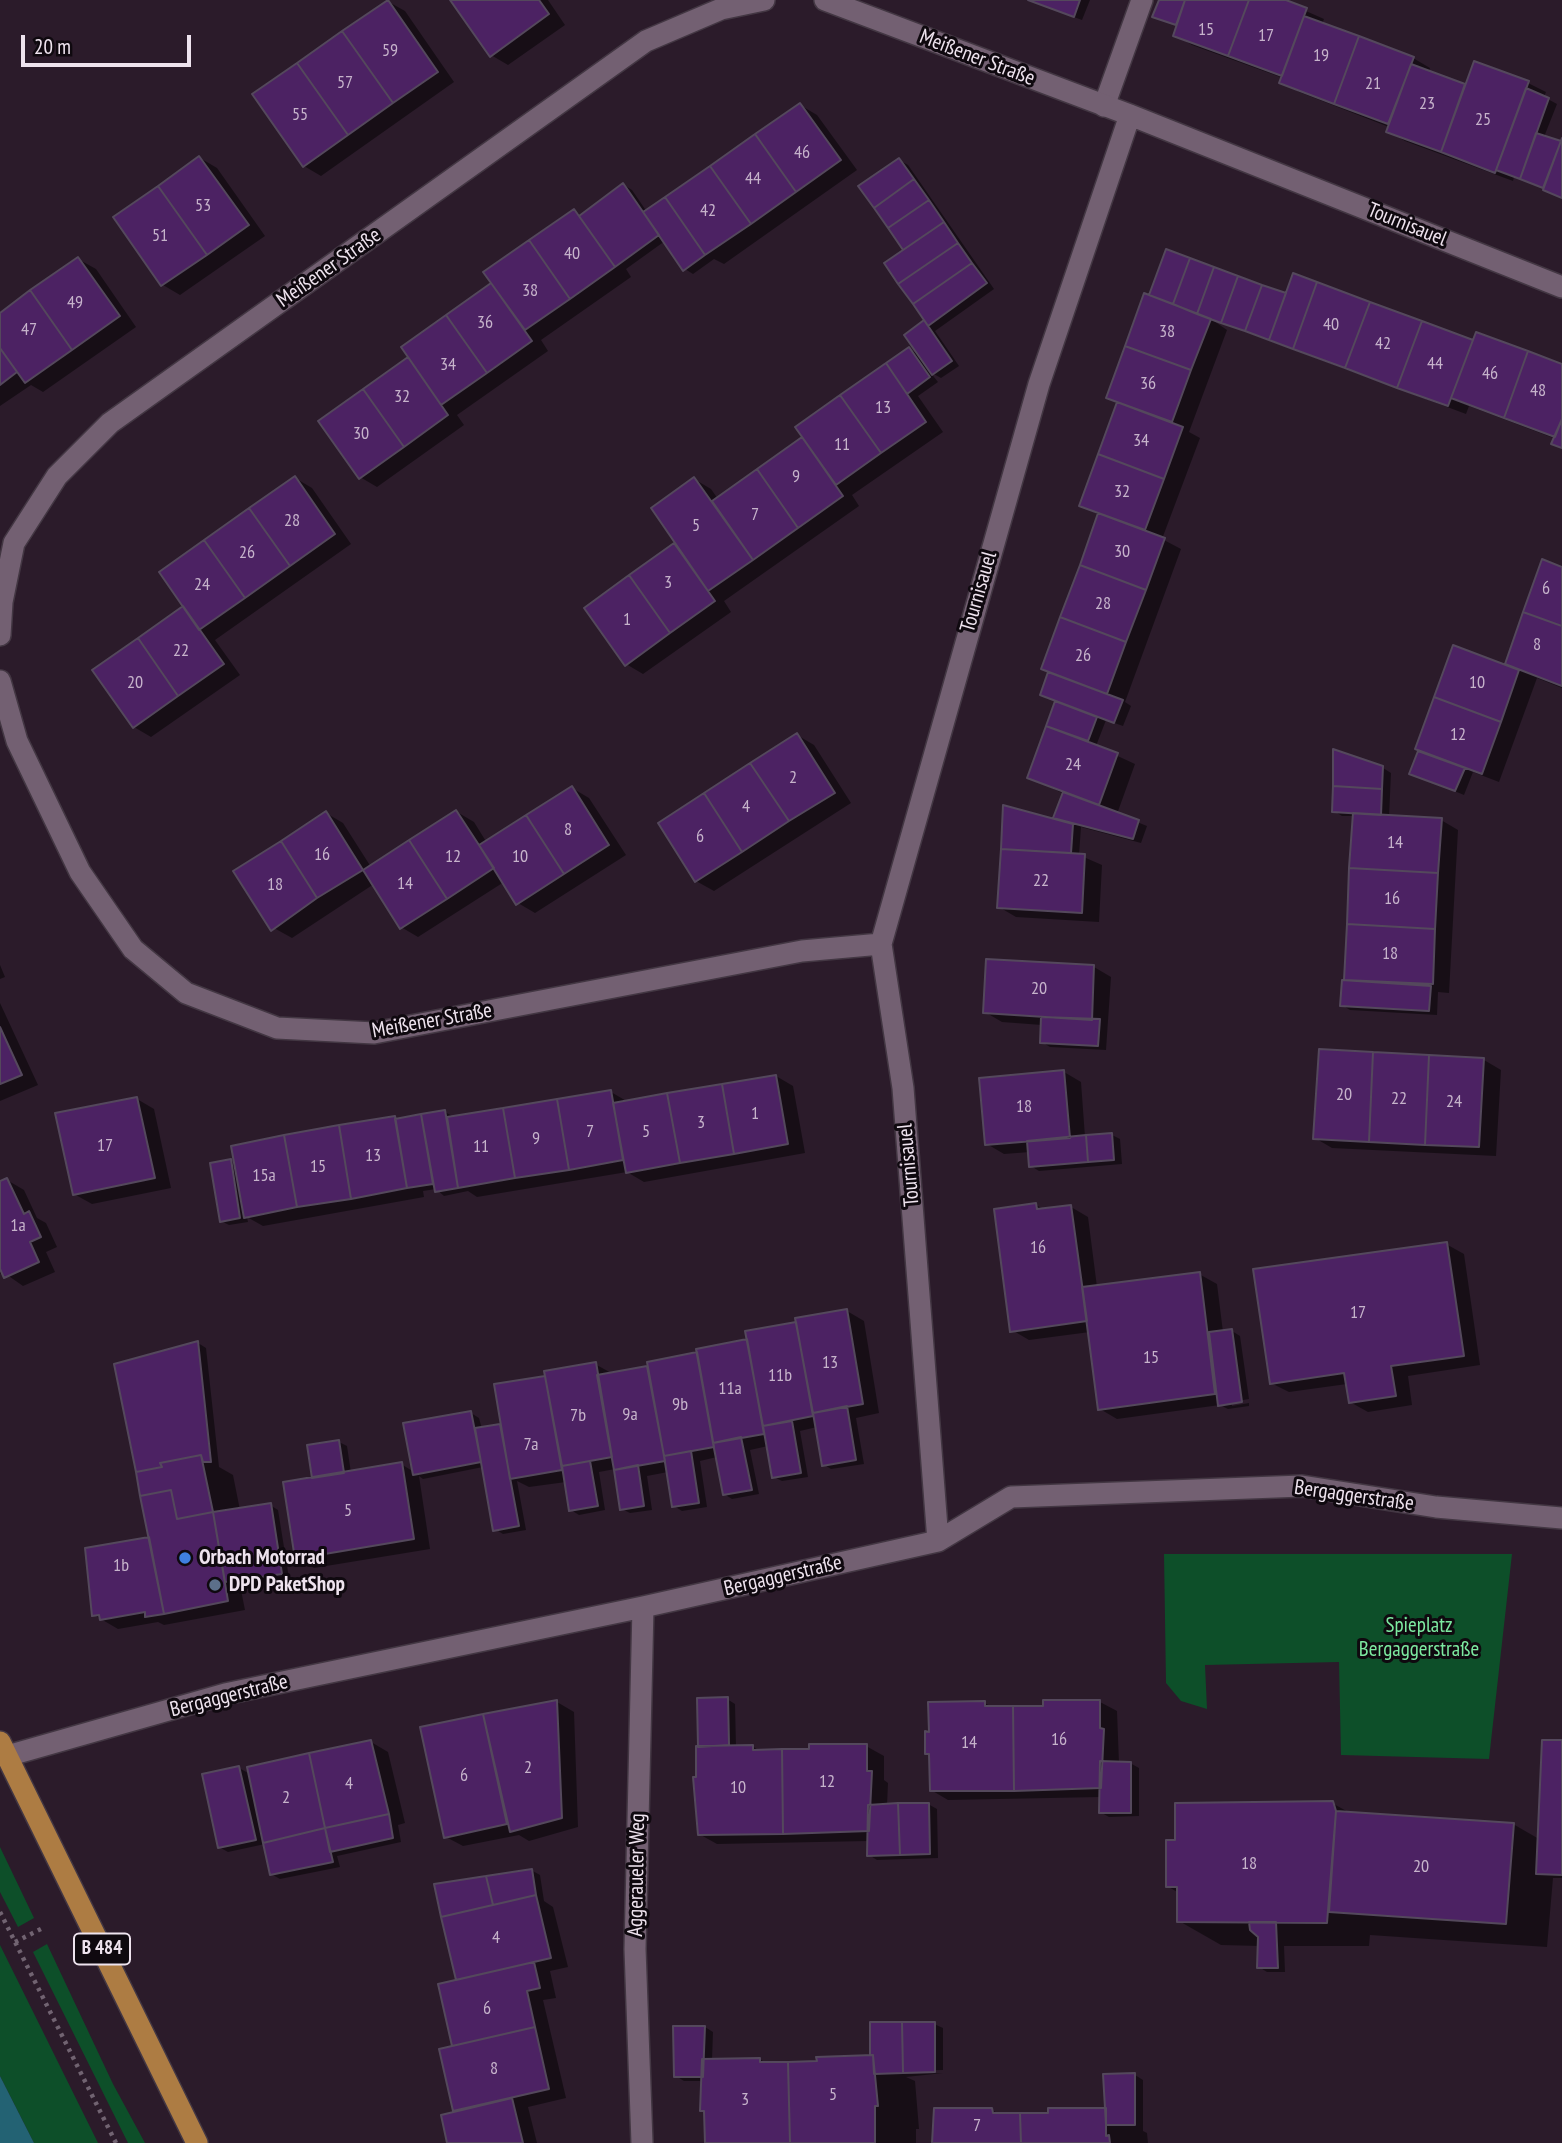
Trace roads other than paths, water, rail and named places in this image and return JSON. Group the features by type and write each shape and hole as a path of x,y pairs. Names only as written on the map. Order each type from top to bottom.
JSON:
{"main road":[{"name":"B 484","path":"3,1749 197,2143"}],"street":[{"name":"Meißener Straße","path":"0,635 2,602 14,543 57,476 110,423 646,41 721,9 764,0"},
{"name":"Meißener Straße","path":"824,0 1130,116"},
{"path":"1104,106 1142,0"},
{"name":"Tournisauel","path":"938,1541 903,1088 881,944 1035,398 1130,116 1562,287"},
{"name":"Meißener Straße","path":"0,681 17,741 80,872 133,949 186,993 277,1028 374,1033 802,951 881,944"},
{"name":"Bergaggerstraße","path":"3,1749 225,1694 643,1608 938,1541 1011,1497 1139,1490 1302,1486 1436,1507 1562,1518"},
{"name":"Aggeraueler Weg","path":"642,2143 635,1949 643,1608"}],"water":[{"path":"0,2076 34,2143 0,2143"}],"place":[{"name":"Orbach Motorrad","path":"185,1558"},
{"name":"DPD PaketShop","path":"215,1585"}],"park label":[{"name":"Spieplatz Bergaggerstraße","path":"1419,1638"}]}
